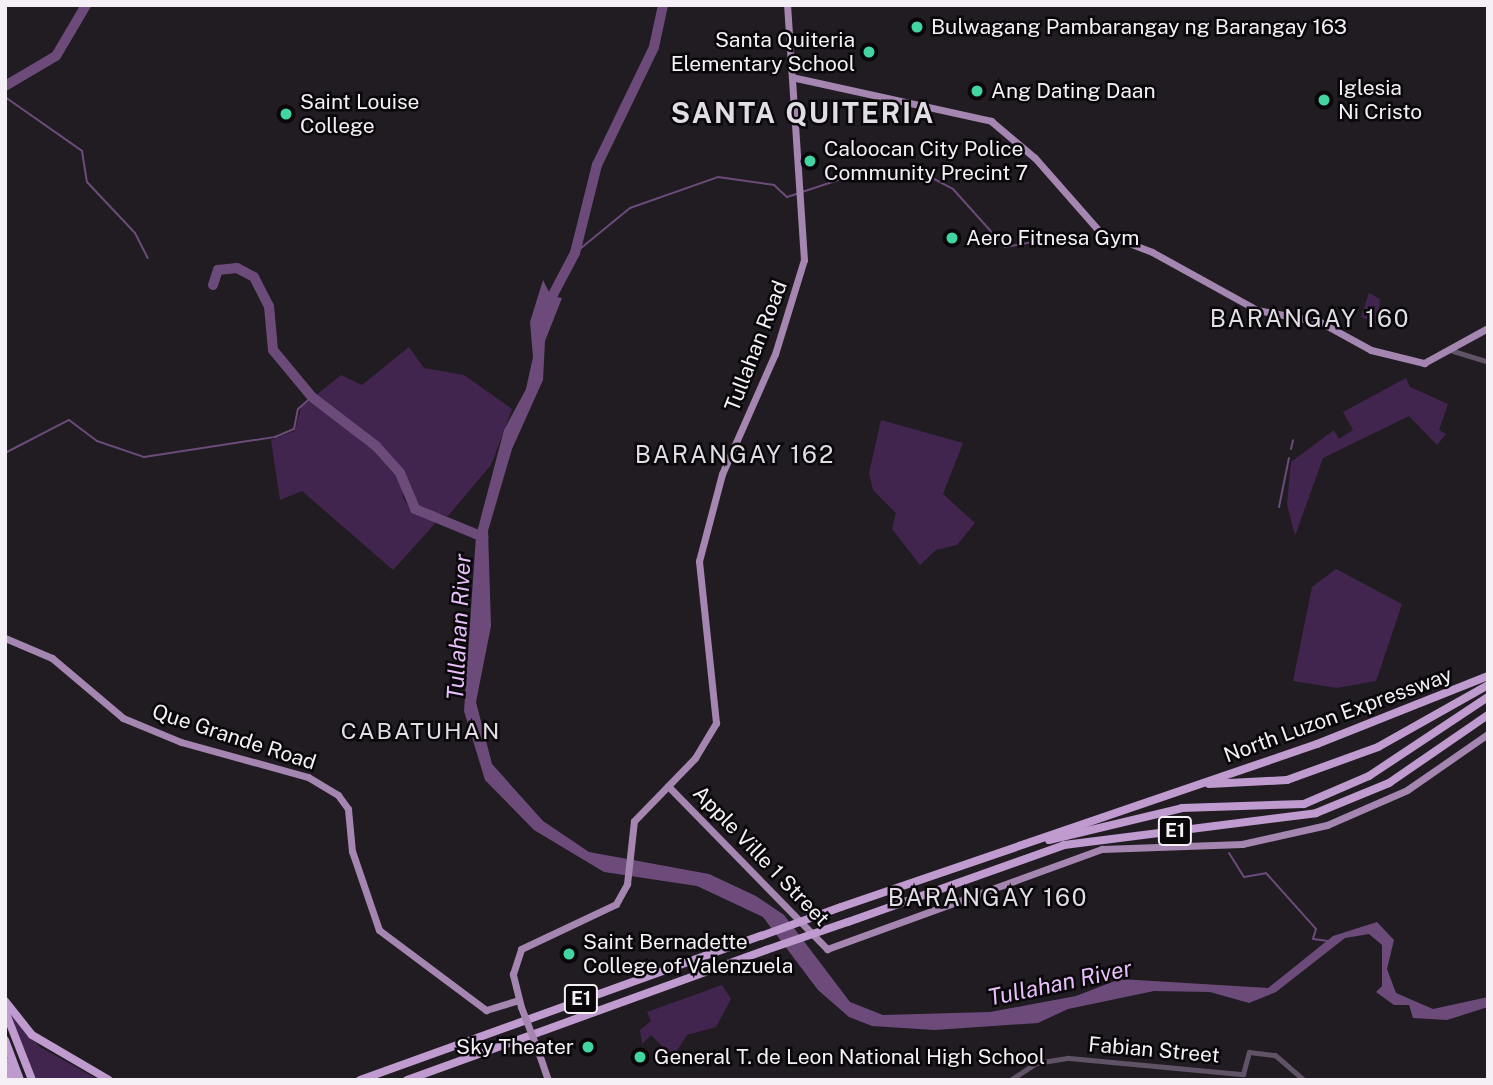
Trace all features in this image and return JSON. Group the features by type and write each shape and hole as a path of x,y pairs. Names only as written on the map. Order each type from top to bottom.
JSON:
{"highway":[{"name":"North Luzon Expressway","path":"360,1080 841,907 1199,784 1488,676"},
{"name":"North Luzon Expressway","path":"1199,784 1287,780 1378,747 1488,685"},
{"name":"North Luzon Expressway","path":"1005,850 1164,811 1304,804 1369,776 1488,697"},
{"name":"E1","path":"407,1080 1064,845 1316,813 1388,783 1488,715"},
{"path":"5,1001 32,1035 109,1080"},
{"path":"5,1011 32,1080"},
{"path":"5,1040 20,1080"},
{"path":"5,1061 12,1080"}],"main road":[{"name":"Tullahan Road","path":"520,1003 513,974 521,950 611,909 628,881 637,816 668,786 716,723 699,561 722,474 771,366 803,267 796,78 787,5"},
{"path":"796,78 991,121 1035,158 1100,232 1152,252 1246,306 1320,323 1402,359 1430,363 1488,328"},
{"name":"Que Grande Road","path":"5,638 52,658 123,718 228,754 308,777 344,802 352,851 376,926 486,1010 520,1003"},
{"name":"Apple Ville 1 Street","path":"668,786 829,949 1102,849 1217,846 1327,825 1407,790 1488,734"},
{"path":"520,1003 548,1080"}],"street":[{"path":"1453,351 1488,362"},
{"name":"Fabian Street","path":"1010,1080 1036,1063 1059,1059 1246,1073 1249,1052 1275,1055 1304,1080"}],"shaded area":[{"path":"543,280 551,296 562,298 545,341 543,380 512,449 488,531 491,626 476,702 492,764 543,821 589,852 709,874 756,896 784,915 850,1002 883,1015 990,1012 1076,996 1120,979 1268,988 1333,936 1377,922 1394,940 1387,969 1396,993 1433,1009 1488,997 1488,1007 1447,1020 1413,1018 1409,1005 1394,1005 1376,992 1382,986 1382,945 1369,934 1345,938 1276,992 1249,1003 1210,992 1154,991 1068,1009 1038,1023 935,1030 872,1026 849,1017 818,990 763,917 697,886 604,872 534,830 485,780 464,711 476,536 504,430 526,389 533,357 530,322"},
{"path":"1369,293 1380,299 1378,324 1361,317"},
{"path":"409,347 424,368 464,375 512,409 491,465 448,516 416,508 403,473 381,446 315,396 341,375 362,385"},
{"path":"1406,378 1410,387 1448,404 1439,430 1446,434 1437,445 1409,416 1323,458 1295,536 1287,504 1291,462 1334,430 1339,439 1353,430 1343,412"},
{"path":"312,400 375,446 402,481 403,498 414,513 440,518 393,570 302,491 280,500 271,440 295,431 301,407"},
{"path":"881,420 963,443 943,494 975,523 957,545 936,550 920,565 892,529 896,513 873,490 869,473"},
{"path":"1336,569 1402,604 1376,681 1337,688 1293,681 1312,587"},
{"path":"722,985 731,999 716,1027 687,1035 673,1057 651,1035 642,1044 640,1030 651,1021 647,1012"},
{"path":"7,1011 40,1047 99,1080 34,1080"}],"waterway":[{"name":"Tullahan River","path":"5,86 56,56 86,5"},
{"name":"Tullahan River","path":"547,306 575,253 597,165 654,47 663,5"},
{"path":"5,97 82,151 87,182 135,233 148,258"},
{"path":"802,192 869,170 921,172 953,189 1005,247 1033,242"},
{"path":"575,253 630,208 718,177 774,185 787,197 797,194"},
{"path":"213,285 218,270 237,268 254,277 269,306 273,350 312,397 376,446 400,473 415,509 483,537"},
{"path":"5,453 69,420 97,441 144,457 275,437 294,429 298,409 312,397"},
{"path":"1291,449 1293,440"},
{"path":"1279,507 1289,458"},
{"path":"1229,853 1244,877 1266,873 1316,929 1313,939 1328,941"}],"place":[{"name":"Bulwagang Pambarangay ng Barangay 163","path":"917,27"},
{"name":"Santa Quiteria Elementary School","path":"869,52"},
{"name":"Ang Dating Daan","path":"977,91"},
{"name":"Iglesia Ni Cristo","path":"1324,100"},
{"name":"Saint Louise College","path":"286,114"},
{"name":"Caloocan City Police Community Precint 7","path":"810,161"},
{"name":"Aero Fitnesa Gym","path":"952,238"},
{"name":"Saint Bernadette College of Valenzuela","path":"569,954"},
{"name":"Sky Theater","path":"588,1047"},
{"name":"General T. de Leon National High School","path":"640,1057"}],"district":[{"name":"SANTA QUITERIA","path":"803,113"},
{"name":"BARANGAY 160","path":"1310,319"},
{"name":"BARANGAY 162","path":"735,455"},
{"name":"CABATUHAN","path":"421,731"},
{"name":"BARANGAY 160","path":"988,898"}]}
